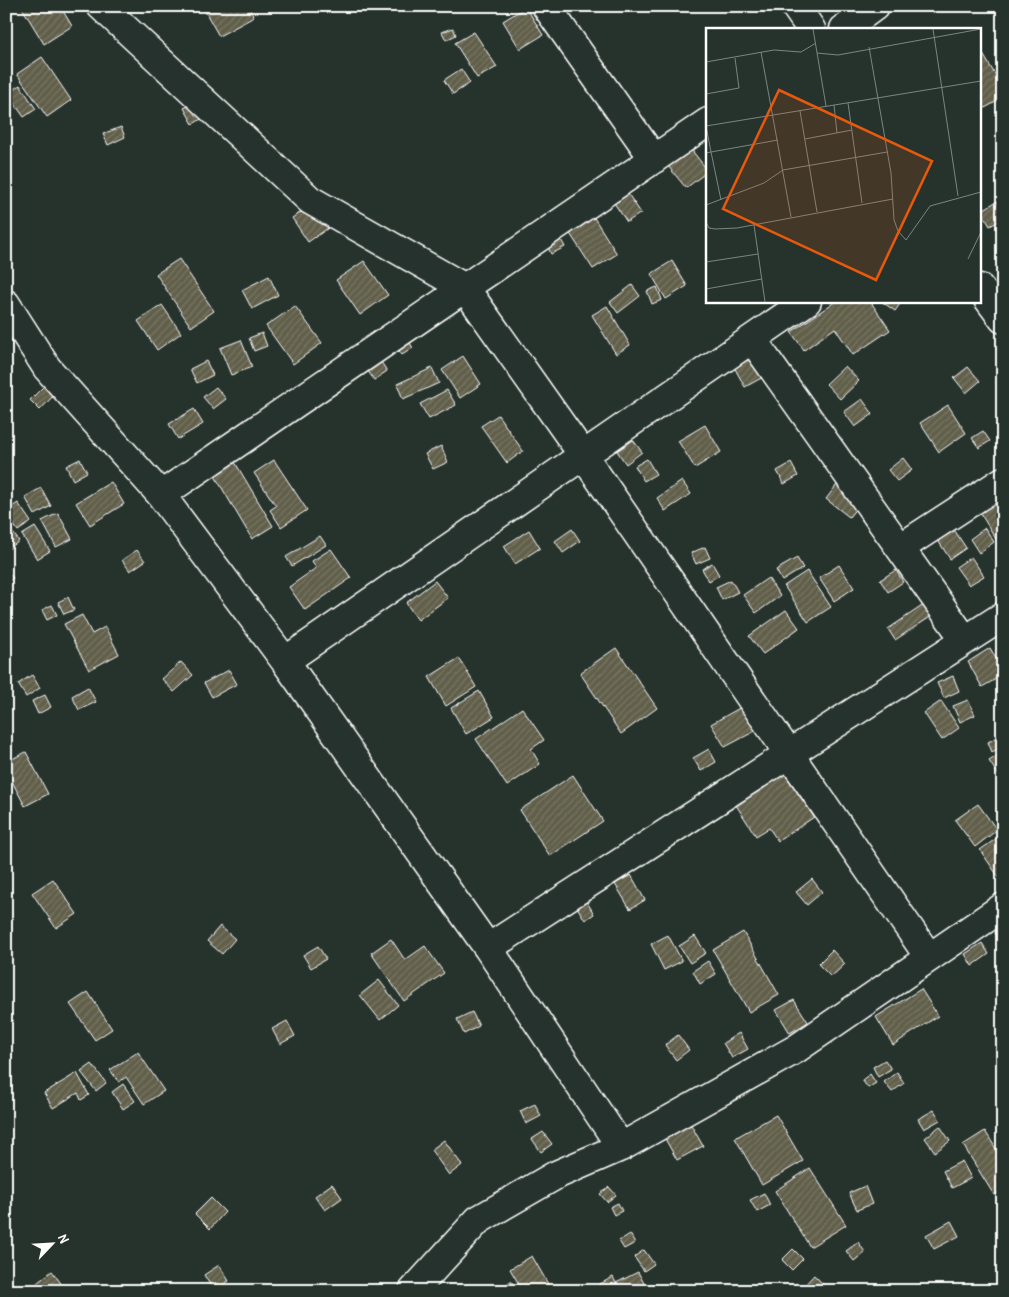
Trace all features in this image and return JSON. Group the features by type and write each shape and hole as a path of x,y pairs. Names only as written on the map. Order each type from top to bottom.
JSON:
{"street":[{"path":"101,6 310,200 465,288 583,455 929,957"},
{"path":"546,6 654,159"},
{"path":"795,6 809,28"},
{"path":"845,28 875,6"},
{"path":"161,495 706,123"},
{"path":"982,291 1003,320"},
{"path":"285,661 806,302"},
{"path":"6,304 47,368 161,495 285,661 488,948 621,1147"},
{"path":"752,339 965,640"},
{"path":"900,548 1003,481"},
{"path":"488,948 1003,616"},
{"path":"413,1291 478,1220 556,1175 621,1147 796,1049 1003,907"}],"building":[{"path":"21,6 60,6 72,26 44,44"},
{"path":"202,6 248,6 254,17 219,36"},
{"path":"526,7 543,35 520,49 503,21"},
{"path":"453,28 456,35 446,40 442,32"},
{"path":"474,32 497,67 477,78 455,43"},
{"path":"982,52 1003,88 1003,98 983,109"},
{"path":"42,57 71,100 47,117 17,74"},
{"path":"461,69 470,83 453,94 444,80"},
{"path":"20,85 36,109 24,117 7,93"},
{"path":"200,100 208,115 193,124 184,108"},
{"path":"121,127 125,137 108,145 103,134"},
{"path":"686,143 706,168 706,173 686,188 664,161"},
{"path":"626,191 641,213 627,222 612,200"},
{"path":"318,201 334,224 308,242 292,218"},
{"path":"997,201 1003,210 1003,219 990,226 982,210"},
{"path":"591,213 617,254 593,269 567,229"},
{"path":"558,234 565,247 551,254 545,240"},
{"path":"179,259 214,311 191,327 156,274"},
{"path":"364,261 388,295 360,315 336,280"},
{"path":"672,261 687,286 666,299 651,274"},
{"path":"269,276 278,295 252,309 242,290"},
{"path":"632,285 640,296 618,313 610,302"},
{"path":"657,287 662,300 652,304 647,291"},
{"path":"835,302 871,302 890,330 853,355 835,328 804,350 791,332"},
{"path":"882,302 901,302 895,311"},
{"path":"162,305 181,333 157,350 138,321"},
{"path":"295,306 322,343 293,364 266,326"},
{"path":"607,306 630,345 616,354 592,315"},
{"path":"262,333 267,346 254,351 249,338"},
{"path":"407,338 413,348 402,355 395,345"},
{"path":"241,340 252,367 231,375 220,348"},
{"path":"463,356 481,384 460,398 442,370"},
{"path":"754,357 765,376 745,387 734,367"},
{"path":"379,359 387,371 374,380 366,368"},
{"path":"206,361 213,375 197,383 190,369"},
{"path":"845,366 859,381 840,399 826,384"},
{"path":"968,367 980,381 966,393 954,378"},
{"path":"432,368 439,383 403,399 397,384"},
{"path":"44,386 53,396 40,410 30,400"},
{"path":"216,387 226,399 213,409 203,397"},
{"path":"447,390 456,405 429,419 420,404"},
{"path":"862,399 873,414 855,427 844,412"},
{"path":"948,405 966,433 939,452 920,423"},
{"path":"194,409 203,424 178,439 169,424"},
{"path":"498,415 523,451 507,463 481,426"},
{"path":"705,425 721,452 695,468 678,441"},
{"path":"983,431 990,441 979,448 972,438"},
{"path":"633,440 642,452 626,464 617,451"},
{"path":"441,446 448,462 433,469 425,454"},
{"path":"903,458 912,470 897,481 888,470"},
{"path":"80,459 87,472 73,480 66,466"},
{"path":"233,459 273,526 252,539 212,471"},
{"path":"647,459 656,474 644,481 635,466"},
{"path":"274,460 307,510 281,527 270,510 276,506 254,473"},
{"path":"791,463 798,476 784,484 777,471"},
{"path":"682,481 691,494 665,511 657,498"},
{"path":"111,482 124,504 90,525 76,503"},
{"path":"839,482 862,501 849,517 826,499"},
{"path":"41,488 51,506 35,515 25,497"},
{"path":"1003,496 1003,535 996,539 979,511"},
{"path":"18,503 31,522 18,531 6,514 6,511"},
{"path":"58,513 72,539 56,547 42,521"},
{"path":"6,524 19,541 6,551"},
{"path":"35,527 50,551 37,559 22,535"},
{"path":"953,528 966,548 950,559 937,539"},
{"path":"985,528 994,542 979,553 970,539"},
{"path":"572,529 580,541 563,553 555,541"},
{"path":"529,530 540,548 515,564 504,546"},
{"path":"320,536 326,545 292,566 286,557"},
{"path":"705,547 710,558 696,564 691,553"},
{"path":"331,549 351,578 305,610 289,587 316,568 312,561"},
{"path":"137,550 145,561 130,571 122,560"},
{"path":"971,557 984,576 969,585 956,567"},
{"path":"797,558 803,568 782,581 776,570"},
{"path":"712,563 719,575 709,581 702,569"},
{"path":"839,565 854,588 834,601 819,578"},
{"path":"6,570 13,578 6,583"},
{"path":"896,570 903,582 888,592 880,580"},
{"path":"807,571 831,607 808,622 784,586"},
{"path":"768,578 780,596 756,613 743,595"},
{"path":"731,580 738,592 722,600 716,587"},
{"path":"435,581 448,598 418,620 406,603"},
{"path":"68,597 74,610 64,614 58,602"},
{"path":"928,602 935,614 895,640 888,629"},
{"path":"52,605 57,615 47,620 42,610"},
{"path":"786,610 799,628 763,654 749,636"},
{"path":"82,615 92,634 105,627 119,654 89,670 64,624"},
{"path":"616,648 657,708 621,734 580,673"},
{"path":"990,648 1003,670 1003,675 982,687 968,662"},
{"path":"459,658 476,687 446,706 429,677"},
{"path":"181,662 193,675 174,692 162,679"},
{"path":"229,670 237,684 212,697 204,683"},
{"path":"32,675 40,688 26,697 18,684"},
{"path":"953,676 959,691 944,698 937,683"},
{"path":"88,687 96,702 79,710 72,696"},
{"path":"479,691 494,717 466,734 451,708"},
{"path":"45,695 51,707 38,714 32,701"},
{"path":"968,700 975,715 960,722 953,706"},
{"path":"941,701 959,728 942,740 924,713"},
{"path":"745,705 759,729 725,747 711,724"},
{"path":"522,708 544,740 531,749 540,764 507,786 476,739"},
{"path":"999,736 1003,746 992,752 988,742"},
{"path":"709,749 716,762 701,771 693,758"},
{"path":"26,752 48,794 25,806 6,770 6,762"},
{"path":"1003,752 1003,782 989,761"},
{"path":"784,773 814,817 778,841 769,828 756,836 736,805"},
{"path":"573,775 603,821 550,856 520,810"},
{"path":"978,804 997,830 975,847 955,820"},
{"path":"1003,834 1003,877 1000,879 980,850"},
{"path":"631,875 645,900 630,909 615,884"},
{"path":"53,879 77,914 56,928 32,893"},
{"path":"812,879 822,892 807,905 796,892"},
{"path":"587,902 594,914 585,920 577,907"},
{"path":"220,926 235,939 222,954 207,941"},
{"path":"1003,927 1003,944 995,933"},
{"path":"743,932 779,995 749,1012 713,950"},
{"path":"668,935 682,961 664,970 651,944"},
{"path":"695,936 706,953 690,963 679,946"},
{"path":"391,939 405,960 425,946 444,973 404,1001 371,953"},
{"path":"982,943 989,954 972,966 965,954"},
{"path":"318,946 326,959 311,968 303,955"},
{"path":"832,950 845,964 831,977 818,964"},
{"path":"708,961 716,974 700,984 693,971"},
{"path":"379,980 398,1005 380,1020 360,995"},
{"path":"921,989 938,1016 893,1045 876,1017"},
{"path":"88,992 112,1029 95,1040 70,1004"},
{"path":"794,1000 808,1022 790,1033 776,1010"},
{"path":"472,1012 479,1026 464,1034 457,1019"},
{"path":"287,1021 295,1036 280,1044 272,1029"},
{"path":"739,1033 748,1049 732,1058 723,1043"},
{"path":"678,1035 689,1050 676,1060 665,1045"},
{"path":"138,1052 164,1091 144,1104 126,1077 119,1082 110,1070"},
{"path":"885,1060 891,1069 878,1077 873,1067"},
{"path":"92,1064 106,1083 96,1091 81,1072"},
{"path":"897,1072 904,1083 892,1092 884,1082"},
{"path":"77,1073 89,1095 81,1100 78,1093 53,1108 44,1093"},
{"path":"870,1074 876,1083 868,1088 862,1080"},
{"path":"123,1084 135,1101 123,1109 112,1092"},
{"path":"535,1104 541,1116 526,1124 520,1111"},
{"path":"934,1110 940,1120 924,1129 918,1119"},
{"path":"776,1115 803,1161 762,1185 735,1138"},
{"path":"690,1123 703,1146 677,1160 664,1137"},
{"path":"940,1126 950,1141 935,1152 925,1138"},
{"path":"985,1131 1003,1160 1003,1190 994,1195 963,1145"},
{"path":"543,1132 552,1144 541,1152 532,1139"},
{"path":"444,1140 462,1165 449,1175 431,1150"},
{"path":"962,1161 971,1178 952,1188 943,1171"},
{"path":"810,1168 846,1225 810,1247 775,1191"},
{"path":"332,1184 342,1198 325,1210 315,1196"},
{"path":"865,1186 872,1204 857,1210 849,1193"},
{"path":"609,1187 616,1195 607,1202 600,1194"},
{"path":"764,1193 770,1205 757,1212 750,1200"},
{"path":"211,1198 225,1212 210,1229 195,1214"},
{"path":"618,1203 622,1211 614,1215 610,1207"},
{"path":"951,1221 959,1236 934,1249 926,1235"},
{"path":"630,1234 635,1243 624,1249 619,1241"},
{"path":"858,1242 865,1252 854,1261 846,1251"},
{"path":"793,1249 803,1259 792,1270 782,1260"},
{"path":"644,1250 654,1264 644,1271 634,1257"},
{"path":"532,1256 552,1291 523,1291 510,1269"},
{"path":"219,1265 229,1281 214,1291 204,1275"},
{"path":"52,1271 65,1289 62,1291 27,1291"},
{"path":"638,1272 648,1291 587,1291 613,1277 616,1283"},
{"path":"814,1275 826,1287 822,1291 802,1291 801,1289"},
{"path":"511,1281 518,1291 496,1291"}]}
